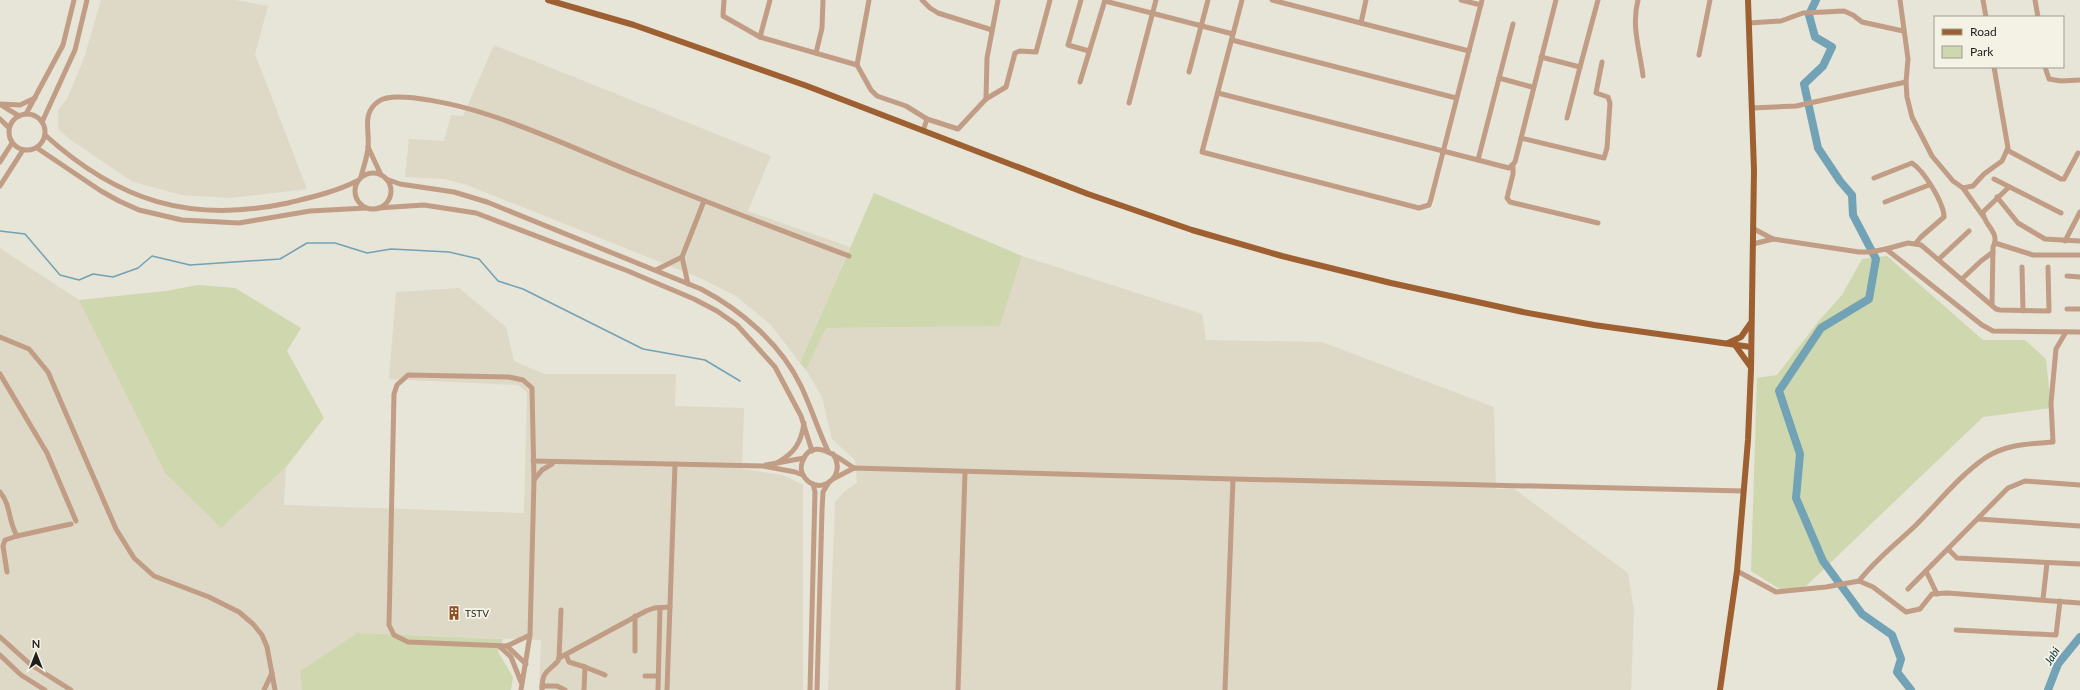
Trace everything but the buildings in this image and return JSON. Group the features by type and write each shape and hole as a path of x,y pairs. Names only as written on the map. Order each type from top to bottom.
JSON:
{"main road":[{"path":"548,0 634,25 807,86 1096,197 1192,230 1282,256 1390,283 1523,312 1594,325 1751,347"},
{"path":"1720,690 1733,610 1737,571 1744,491 1751,369 1754,229 1748,0"},
{"path":"1728,343 1741,337 1752,320"},
{"path":"1735,344 1751,369"}],"street":[{"path":"26,114 63,45 74,0"},
{"path":"42,122 75,50 87,0"},
{"path":"724,0 723,16 760,37 858,65"},
{"path":"760,37 770,0"},
{"path":"816,52 822,28 823,0"},
{"path":"869,0 858,65 871,90 877,96 906,106 927,119 958,129 986,100 1006,87 1014,53 1020,51 1036,52 1050,0"},
{"path":"922,0 938,13 992,30"},
{"path":"986,100 986,69 998,0"},
{"path":"1081,0 1068,45 1090,51"},
{"path":"1080,82 1105,0 1202,26 1232,37 1456,98"},
{"path":"1129,103 1156,0"},
{"path":"1189,72 1208,0"},
{"path":"1242,0 1202,152 1419,208 1429,205 1481,3 1461,0"},
{"path":"1272,0 1469,51"},
{"path":"1360,23 1366,0"},
{"path":"1556,0 1532,87 1507,198 1510,202 1598,222"},
{"path":"1567,118 1598,0"},
{"path":"1638,0 1635,34 1641,56 1644,76"},
{"path":"1698,55 1710,0"},
{"path":"1900,0 1908,60 1906,82 1910,111 1918,131 1932,156 1953,181 1963,188 1995,234 1993,252 1992,305"},
{"path":"1983,0 1986,16"},
{"path":"2035,0 2038,16"},
{"path":"1749,23 1781,21 1803,13 1844,11 1853,15 1862,22 1903,31"},
{"path":"1478,160 1513,24"},
{"path":"1541,56 1580,67"},
{"path":"1521,138 1604,158 1607,148 1610,100 1598,95 1596,91 1602,62"},
{"path":"1963,188 1973,186 1984,174 2002,162 2008,150 2007,133 2002,116 1994,68"},
{"path":"2045,68 2049,79 2061,82 2080,80"},
{"path":"1499,78 1532,87"},
{"path":"1752,108 1796,106 1906,82"},
{"path":"1218,93 1504,168 1513,166"},
{"path":"0,104 23,104 37,96"},
{"path":"366,208 356,199 355,187 359,179 368,147 368,115 379,101 385,98 400,97 423,99 492,116 704,201 849,256"},
{"path":"0,104 19,116"},
{"path":"26,114 35,116 42,122 45,134 44,140 37,148 23,150 12,143 9,136 9,128 13,121 19,116 26,114"},
{"path":"0,119 9,128"},
{"path":"923,131 927,119"},
{"path":"45,134 76,161 107,182 150,200 183,208 220,211 254,209 337,191 371,173 381,175"},
{"path":"0,162 12,143"},
{"path":"368,147 381,175 386,179 400,184 454,192 487,202 656,270 724,301 747,319 770,342 800,384 830,453 838,464 838,469 823,492 817,690"},
{"path":"37,148 83,180 119,201 139,210 182,220 239,223 310,211 424,206 476,213 628,271 694,299 737,325 758,346 775,367 788,389 804,422 812,451"},
{"path":"0,186 23,150"},
{"path":"2008,150 2061,179 2064,179 2078,153"},
{"path":"1874,178 1912,163 1940,200 1944,217 1920,237 1916,243"},
{"path":"378,208 388,201 390,196 391,190 386,179"},
{"path":"1994,179 2061,213"},
{"path":"1885,202 1929,185"},
{"path":"1983,216 1985,209 2009,187"},
{"path":"1997,198 2018,223 2045,239 2080,241"},
{"path":"688,284 682,257 704,201"},
{"path":"2065,241 2080,212"},
{"path":"1754,229 1773,239 1870,252 1908,243 1916,243 1926,248 1992,305 2000,310 2046,311 2050,309 2048,266"},
{"path":"1939,259 1969,231"},
{"path":"1753,244 1773,239"},
{"path":"1995,243 2033,254 2080,255"},
{"path":"1884,249 1987,329 2001,332 2080,332"},
{"path":"1962,279 1993,252"},
{"path":"656,270 682,257"},
{"path":"2022,266 2023,311"},
{"path":"2067,276 2080,277"},
{"path":"2067,309 2080,309"},
{"path":"1858,582 1868,569 1915,526 1960,480 1986,457 2016,444 2053,442 2051,403 2056,349 2066,332"},
{"path":"0,337 29,349 48,372 116,529 134,558 154,576 209,597 239,612 262,635 268,652 275,690"},
{"path":"0,374 48,453 76,521"},
{"path":"521,688 530,635 534,480 534,392 532,388 523,380 509,377 415,374 402,379 397,385 394,394 389,625 394,635 402,641 408,642 507,646 530,635"},
{"path":"777,463 790,456 799,445 804,422"},
{"path":"763,466 804,458 812,451 817,449 830,453 854,468"},
{"path":"803,475 802,469 804,458"},
{"path":"533,461 554,463 763,466 795,472 803,475 813,484 818,485 854,468 1233,480 1744,491"},
{"path":"534,480 542,470 554,463"},
{"path":"667,690 675,464"},
{"path":"958,690 965,472"},
{"path":"1225,690 1233,480"},
{"path":"1908,589 2008,488 2025,481 2080,485"},
{"path":"810,690 814,508 813,484"},
{"path":"0,492 9,506 11,526 17,536"},
{"path":"1978,519 2080,526"},
{"path":"7,572 4,543 17,536 71,524"},
{"path":"1948,549 1957,558 2080,564"},
{"path":"2044,599 2047,563"},
{"path":"1737,571 1776,592 1858,582 1873,587 1906,612 1920,609 1932,594 1947,593 2044,599 2080,603"},
{"path":"1926,571 1937,594"},
{"path":"1956,630 2056,635 2060,601"},
{"path":"565,690 557,686 542,688 542,679 547,669 554,665 559,658 646,611 670,607"},
{"path":"658,690 660,608"},
{"path":"559,658 561,610"},
{"path":"635,650 636,616"},
{"path":"0,637 30,664 71,690"},
{"path":"498,646 511,656 521,688"},
{"path":"507,646 526,664"},
{"path":"0,655 21,675 45,690"},
{"path":"566,655 569,662 585,666 605,675"},
{"path":"584,690 585,666"},
{"path":"264,690 272,672"},
{"path":"645,676 658,676"}],"shaded area":[{"path":"101,0 235,0 268,6 255,54 307,189 230,198 182,195 133,182 71,140 58,129 58,110 67,99 84,58"},
{"path":"494,45 771,156 748,211 850,247 800,363 771,325 736,296 700,278 467,185 445,179 405,177 409,139 444,141 451,115 463,116"},
{"path":"0,248 79,300 165,473 221,528 286,467 284,505 524,513 527,392 518,385 389,379 396,292 459,288 506,327 514,361 544,374 676,374 675,406 744,408 742,469 783,475 803,485 803,690 539,690 541,640 357,633 300,671 302,690 0,690"},
{"path":"1022,256 1202,314 1206,340 1322,342 1494,407 1496,489 1513,488 1628,573 1634,611 1631,690 828,690 835,502 845,491 857,483 855,460 832,439 822,397 806,370 826,328 1000,326"}],"green space":[{"path":"874,193 1022,256 1000,326 826,328 806,370 800,363"},
{"path":"1887,256 1983,340 2025,340 2046,359 2051,408 1983,417 1806,586 1783,591 1751,571 1757,378 1777,375 1818,322 1842,295 1862,259"},
{"path":"198,285 235,288 301,328 287,351 324,418 286,467 221,528 165,473 79,300 166,291"},
{"path":"357,633 503,639 498,652 513,677 511,690 302,690 300,671"}],"waterway":[{"path":"1816,0 1809,15 1815,37 1832,47 1823,66 1804,84 1818,148 1840,181 1852,195 1853,215 1876,259 1869,299 1821,328 1779,391 1800,454 1796,498 1823,561 1862,614 1892,635 1901,659 1897,672 1911,690"},
{"path":"0,231 25,234 60,275 79,280 93,274 113,277 138,268 152,256 190,265 280,259 307,243 335,243 367,253 391,249 449,252 479,259 498,281 523,289 643,349 705,360 740,381"},
{"name":"Jabi","path":"2048,690 2058,664 2080,637"}],"place":[{"name":"TSTV","path":"454,613"}]}
